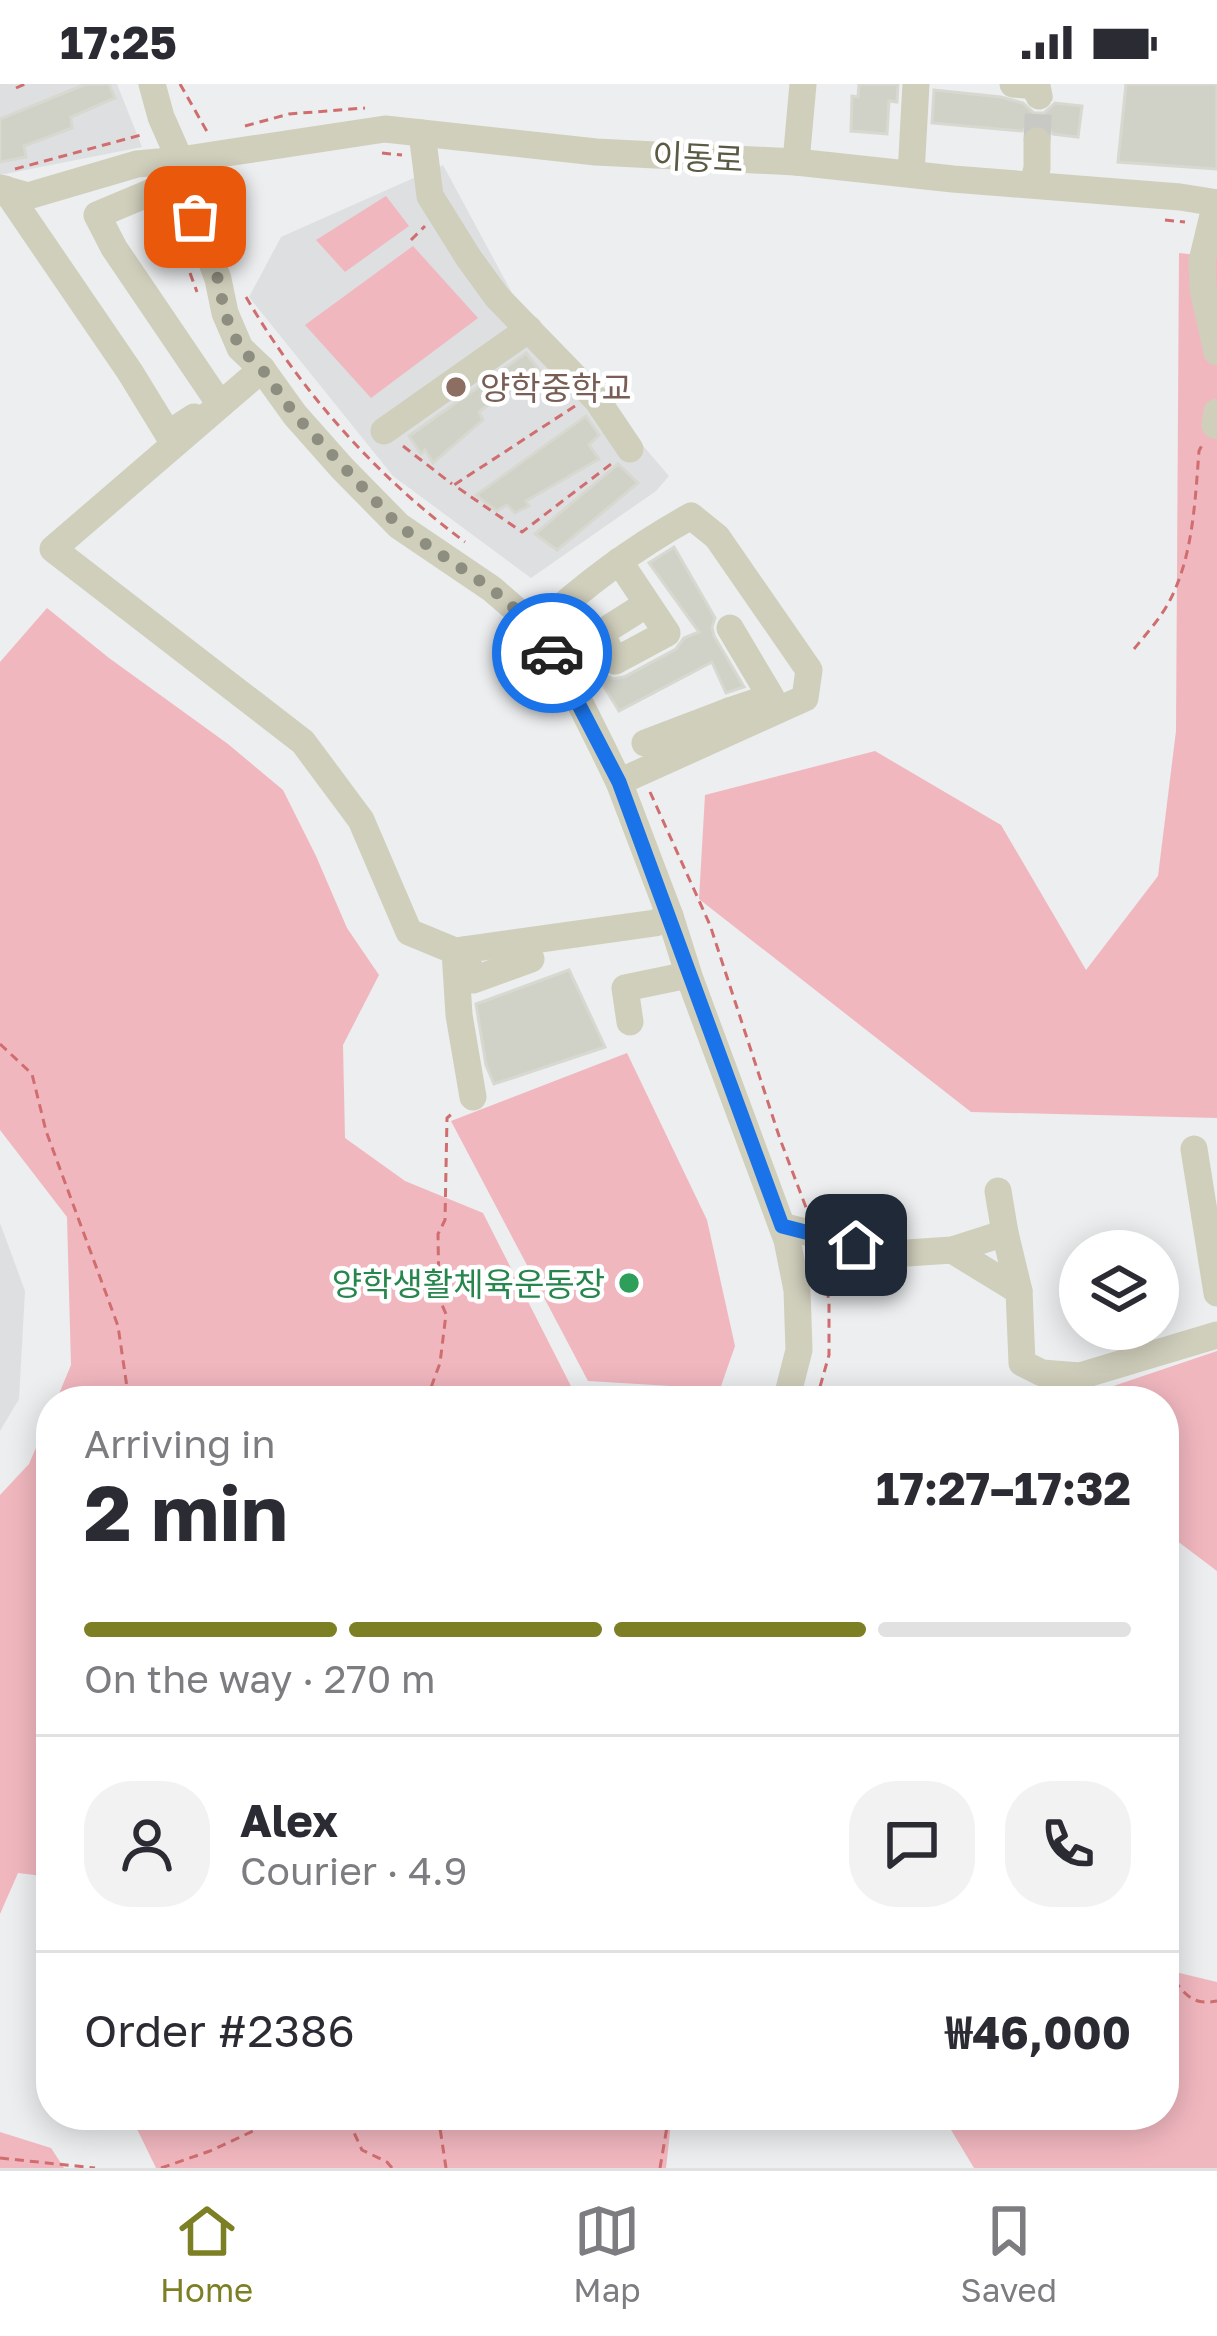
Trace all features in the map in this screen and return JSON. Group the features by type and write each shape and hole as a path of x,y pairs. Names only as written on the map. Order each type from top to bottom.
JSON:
{"street":[{"path":"152,84 240,348 295,415 399,526 492,589 537,628 629,777 688,975 787,1240 799,1350 790,1386"},
{"path":"796,161 803,84"},
{"path":"911,174 916,84"},
{"name":"이동로","path":"182,169 386,129 424,145 796,161 1180,197 1215,210"},
{"path":"1034,184 1037,141"},
{"path":"424,145 430,196 497,297 592,395 630,449"},
{"path":"182,169 137,164 8,182 168,434 258,365"},
{"path":"182,169 98,214 114,248 215,397"},
{"path":"1215,210 1202,261 1203,290 1217,352"},
{"path":"384,431 529,329"},
{"path":"258,365 53,549 303,742 361,820 409,932 460,950 655,923 670,916"},
{"path":"537,628 593,578 691,516 717,537 808,670 805,698 645,743"},
{"path":"619,561 647,604"},
{"path":"629,777 771,697 730,628"},
{"path":"460,950 472,980 531,959"},
{"path":"460,950 459,1015 473,1097"},
{"path":"630,1022 626,988 688,975"},
{"path":"1194,1149 1217,1294"},
{"path":"998,1191 1019,1291 1022,1363 1042,1373 1080,1376 1217,1335"},
{"path":"782,1226 892,1254 952,1250 1005,1233"},
{"path":"952,1250 1019,1291"}],"path":[{"path":"16,88 25,84"},
{"path":"180,84 210,137"},
{"path":"230,131 289,114 361,106 378,112"},
{"path":"8,182 141,135 140,113"},
{"path":"385,153 424,145"},
{"path":"1167,220 1215,210"},
{"path":"246,297 274,346 353,444 421,509 476,550"},
{"path":"454,485 592,395"},
{"path":"1134,649 1167,605 1184,570 1199,451 1216,419"},
{"path":"384,431 522,532 630,449"},
{"path":"507,631 560,714"},
{"path":"629,777 710,925 822,1255 829,1302 829,1355 820,1386"},
{"path":"0,1043 32,1074 46,1131 118,1326 127,1386"},
{"path":"432,1386 440,1364 446,1315 439,1298 438,1234 445,1220 447,1118 473,1097"},
{"path":"1179,1986 1199,2003 1217,2001"},
{"path":"160,2168 251,2130"},
{"path":"353,2130 362,2150 392,2168"},
{"path":"440,2130 445,2167"},
{"path":"660,2168 666,2130"},
{"path":"0,2158 95,2168"}],"shaded area":[{"path":"0,84 117,84 142,147 0,175"},
{"name":"양학중학교","path":"443,165 512,293 669,476 656,491 531,578 393,476 249,297 281,237"},
{"path":"386,196 409,226 345,272 316,240"},
{"path":"413,246 478,318 371,398 305,325"},
{"path":"1179,253 1217,257 1217,1118 971,1112 699,899 705,795 875,751 1001,825 1086,970 1158,876 1176,731"},
{"path":"47,608 283,790 347,928 379,975 343,1045 345,1138 405,1181 483,1213 571,1386 62,1386 71,1365 67,1217 0,1130 0,662"},
{"name":"양학생활체육운동장","path":"627,1053 707,1220 735,1346 721,1386 588,1381 451,1121"},
{"path":"0,1223 25,1291 19,1399 0,1431"},
{"path":"1217,1351 1217,1571 1179,1542 1179,1386 1114,1386"},
{"path":"36,1448 36,1875 18,1873 0,1914 0,1495 29,1464"},
{"path":"1179,1973 1217,1982 1217,2168 974,2168 951,2130 1179,2130"},
{"path":"670,2130 666,2168 156,2168 138,2131"},
{"path":"0,2132 51,2148 64,2168 0,2168"}],"building":[{"path":"86,84 109,84 115,98 71,117 72,128 24,146 26,157 0,162 0,119"},
{"path":"859,84 898,84 897,102 889,101 887,134 851,131 852,96 858,97"},
{"path":"1126,84 1217,84 1217,169 1118,162"},
{"path":"934,90 1001,97 1023,103 1034,113 1044,113 1055,103 1082,106 1078,137 1053,134 1038,123 1022,131 932,123"},
{"path":"526,353 547,380 533,389 526,378 479,412 483,420 433,463 425,450 421,454 409,436"},
{"path":"586,416 599,435 589,445 599,459 526,501 529,506 515,513 507,505 496,511 476,495"},
{"path":"618,464 638,483 557,550 535,534"},
{"path":"674,547 715,618 714,636 744,687 726,693 712,662 619,711 597,675 624,677 699,632 649,563"},
{"path":"569,970 605,1047 494,1084 486,1065 476,1004"}],"tunnel":[{"path":"1037,141 1039,96"}],"way so far":[{"path":"195,217 240,348 342,468 399,526 492,589 537,628 552,653"}],"place":[{"name":"양학중학교","path":"456,387"},
{"name":"양학생활체육운동장","path":"629,1283"}],"route":[{"path":"552,653 619,782 782,1226 856,1245"}]}
